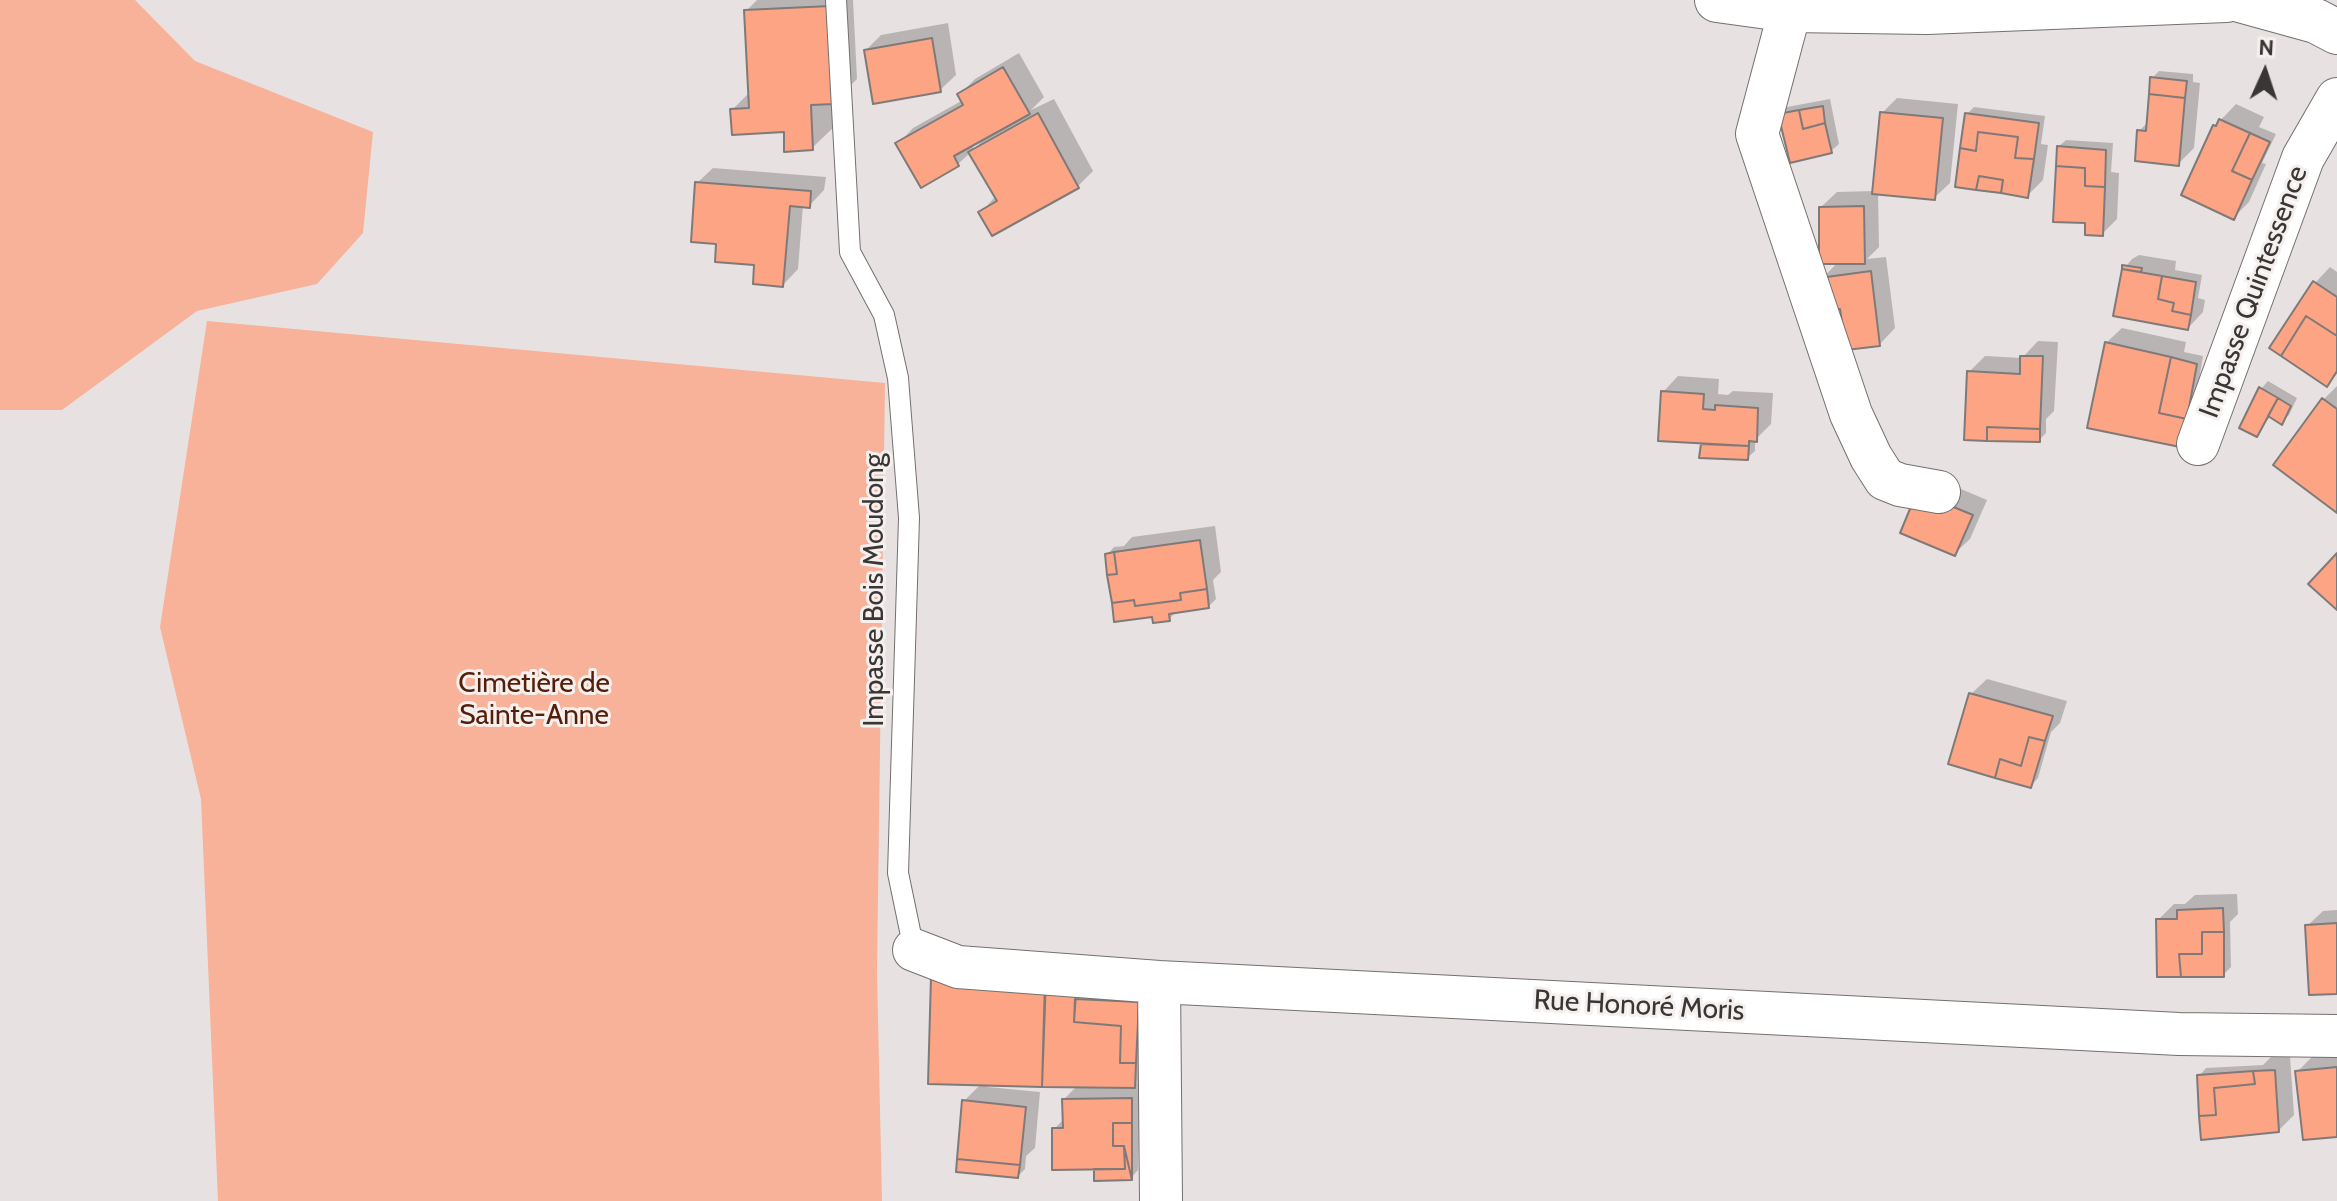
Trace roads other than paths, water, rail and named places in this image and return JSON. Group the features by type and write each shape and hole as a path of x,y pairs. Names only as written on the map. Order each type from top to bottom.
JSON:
{"main road":[{"path":"1717,0 1790,10 1927,12 2226,0"},
{"path":"2240,0 2316,21 2337,32"}],"street":[{"path":"1790,10 1757,134 1851,414 1871,457 1885,479 1939,492"},
{"name":"Impasse Quintessence","path":"2198,444 2303,158 2337,99"},
{"name":"Rue Honoré Moris","path":"914,950 958,967 1159,982 2165,1033 2337,1036"},
{"path":"1159,982 1161,1201"}],"lane":[{"name":"Impasse Bois Moudong","path":"836,0 850,252 884,315 898,378 909,518 898,873 914,950"}],"park label":[{"name":"Cimetière de Sainte-Anne","path":"534,700"}]}
